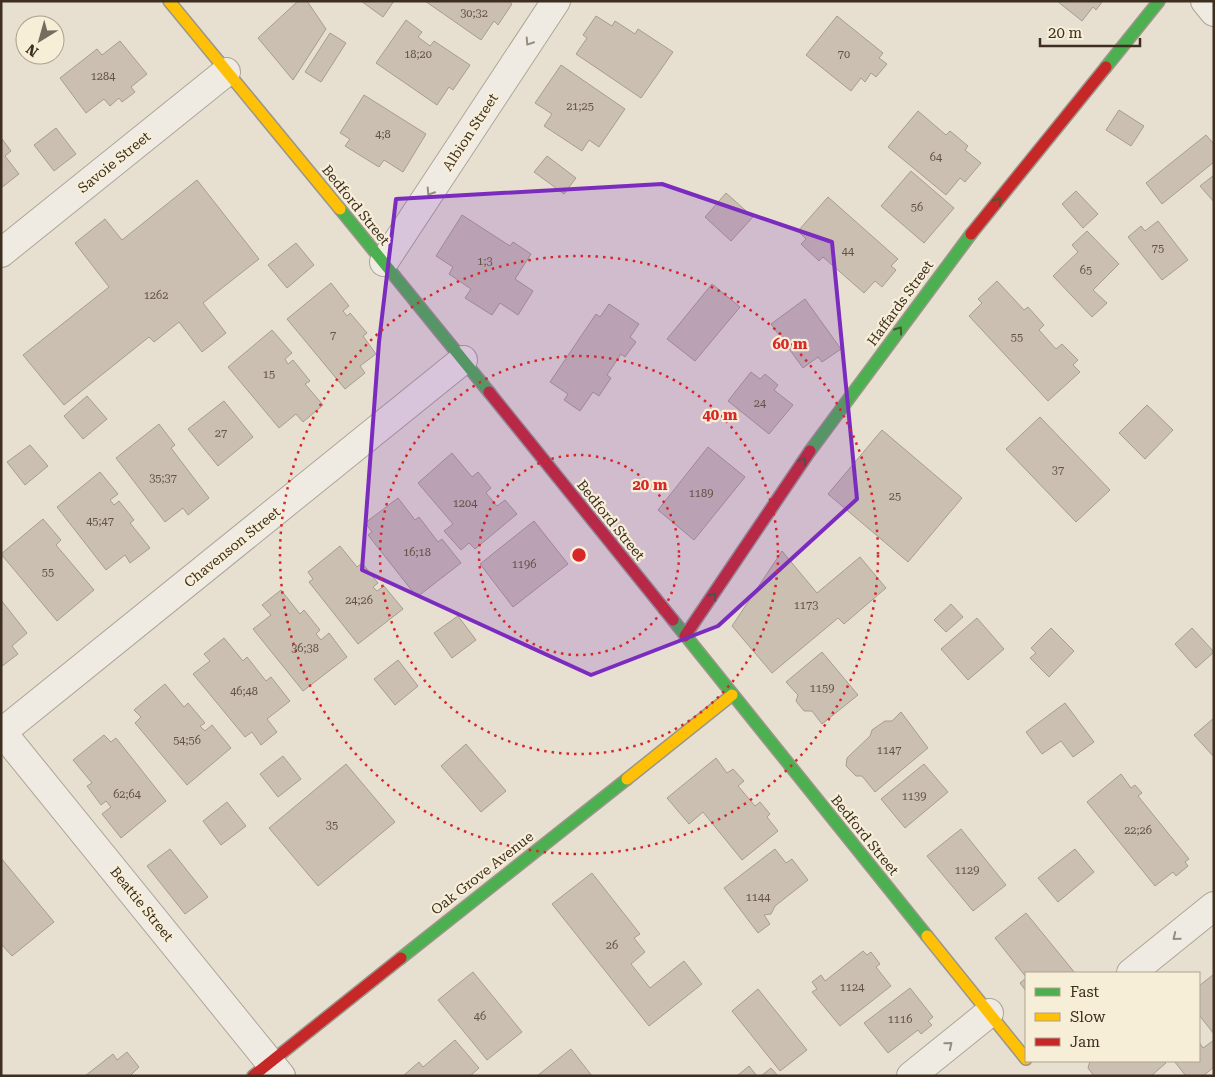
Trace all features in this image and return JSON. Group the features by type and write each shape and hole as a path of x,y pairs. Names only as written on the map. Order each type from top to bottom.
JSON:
{"main road":[{"name":"Bedford Street","path":"169,1 384,262 1025,1057"},
{"name":"Haffards Street","path":"685,636 818,440 962,244 1159,1"},
{"name":"Oak Grove Avenue","path":"268,1071 732,695"}],"street":[{"name":"Albion Street","path":"384,262 556,1"},
{"path":"1205,1 1214,12"},
{"name":"Savoie Street","path":"1,253 226,72"},
{"name":"Chavenson Street","path":"2,732 463,360"},
{"name":"Beattie Street","path":"2,732 268,1071"},
{"path":"1132,972 1214,906"},
{"path":"911,1076 989,1013"}],"highlighted area":[{"path":"662,184 832,242 857,499 718,626 591,675 362,570 379,342 396,199"}],"building":[{"path":"298,1 307,1 326,29 293,80 258,38"},
{"path":"361,1 394,1 383,17"},
{"path":"425,1 508,1 512,4 498,25 494,21 481,40"},
{"path":"1057,1 1103,1 1096,10 1093,7 1082,21"},
{"path":"596,16 612,26 615,21 635,34 638,29 673,52 641,98 576,54 587,38 583,35"},
{"path":"837,16 883,53 879,58 887,64 876,77 871,73 865,82 861,78 851,91 806,55"},
{"path":"406,20 422,32 418,37 430,46 434,41 470,65 453,90 449,87 437,105 376,63"},
{"path":"330,33 346,43 321,82 305,72"},
{"path":"120,41 147,74 131,87 135,92 122,102 119,98 110,106 104,99 86,113 60,78 97,49 102,55"},
{"path":"561,65 625,109 599,147 589,140 582,151 544,126 552,114 535,103"},
{"path":"364,95 426,134 403,172 384,160 379,167 345,146 350,139 340,133"},
{"path":"1119,110 1144,126 1131,146 1106,130"},
{"path":"918,111 946,135 950,131 968,146 965,150 981,163 965,182 960,178 946,195 888,147"},
{"path":"56,128 76,154 54,171 34,145"},
{"path":"1206,135 1214,144 1214,162 1162,204 1146,183"},
{"path":"2,139 11,151 5,156 19,174 1,188"},
{"path":"547,156 576,178 564,194 534,172"},
{"path":"911,171 954,208 924,243 881,206"},
{"path":"1214,175 1214,202 1200,186"},
{"path":"197,180 259,259 203,303 226,333 202,352 179,322 154,342 149,337 64,405 23,355 109,287 75,243 105,219 122,240"},
{"path":"1076,191 1098,214 1083,228 1062,204"},
{"path":"726,193 753,217 731,241 705,217"},
{"path":"828,197 898,259 891,266 896,270 882,287 875,281 864,293 823,257 819,261 801,244 806,239 798,231"},
{"path":"462,215 510,246 513,242 531,254 515,279 533,291 518,315 500,303 492,315 465,298 471,289 449,274 453,267 436,256"},
{"path":"1158,221 1188,260 1162,280 1128,237 1141,226 1145,231"},
{"path":"1087,231 1119,264 1093,290 1107,303 1092,317 1053,276 1078,252 1072,245"},
{"path":"296,243 314,265 287,288 268,265"},
{"path":"997,281 1024,310 1028,307 1044,325 1039,330 1056,349 1062,344 1078,360 1073,365 1080,372 1048,401 969,316 982,303 978,299"},
{"path":"331,283 349,306 343,311 347,316 350,313 367,333 363,336 376,354 360,366 365,373 345,389 287,319"},
{"path":"712,284 740,307 695,361 667,339"},
{"path":"805,299 841,349 822,362 818,357 803,368 771,324"},
{"path":"609,304 639,324 630,337 636,342 625,357 621,354 607,375 611,378 599,396 593,392 580,411 564,400 568,394 550,382 596,314 600,317"},
{"path":"272,330 292,353 285,359 288,364 293,360 310,381 305,384 323,405 303,422 296,414 279,428 228,367"},
{"path":"751,372 760,379 765,374 778,385 774,390 793,405 769,434 728,401"},
{"path":"87,396 107,419 83,439 64,416"},
{"path":"224,401 253,437 218,466 188,429"},
{"path":"1147,405 1173,430 1145,459 1119,433"},
{"path":"1040,417 1110,490 1076,522 1006,449"},
{"path":"159,424 175,445 171,448 209,498 188,515 183,508 165,522 116,458"},
{"path":"882,430 962,498 908,562 828,494"},
{"path":"30,445 48,466 25,485 7,462"},
{"path":"708,447 745,477 694,540 658,510"},
{"path":"452,453 472,477 478,472 491,488 486,493 497,506 505,500 517,514 475,549 469,543 461,550 444,531 453,524 418,483"},
{"path":"100,472 118,494 110,500 114,505 119,501 134,520 130,523 150,548 130,563 125,555 106,570 57,507"},
{"path":"398,498 415,520 419,517 438,542 442,539 461,563 417,597 368,535 372,532 365,523"},
{"path":"43,519 61,540 56,545 94,590 57,621 1,554"},
{"path":"534,521 568,564 513,607 480,564"},
{"path":"340,546 357,567 362,563 378,583 373,587 377,591 384,586 403,609 358,644 309,582 313,579 308,572"},
{"path":"782,551 817,593 860,557 886,588 844,624 838,618 772,673 732,626"},
{"path":"281,590 300,614 304,610 320,630 316,634 321,640 329,633 347,657 303,691 253,629 271,615 262,605"},
{"path":"1,600 27,633 12,646 18,654 1,667"},
{"path":"951,604 963,617 946,632 934,620"},
{"path":"458,616 476,640 452,658 434,633"},
{"path":"977,618 1004,649 968,680 941,649"},
{"path":"1051,628 1074,651 1049,677 1030,658 1036,653 1031,648"},
{"path":"1192,628 1214,652 1196,668 1175,644"},
{"path":"224,638 243,661 247,657 266,681 271,677 290,701 267,719 277,732 261,745 252,732 245,737 193,674 210,661 204,654"},
{"path":"822,652 858,695 822,724 812,711 804,711 796,701 798,695 786,682"},
{"path":"398,660 418,686 395,705 374,679"},
{"path":"165,684 184,707 188,703 205,723 200,726 205,731 212,725 231,748 187,785 135,723 141,717 134,710"},
{"path":"1065,703 1094,742 1073,757 1061,741 1042,754 1026,732"},
{"path":"901,712 928,748 875,792 862,776 856,776 846,766 847,758 870,736 872,730 885,721 892,721"},
{"path":"1214,718 1214,757 1194,735"},
{"path":"104,735 111,742 116,738 166,801 121,838 102,814 111,807 106,801 101,805 87,786 92,783 73,760"},
{"path":"466,744 506,791 481,812 441,766"},
{"path":"283,756 301,779 278,797 260,774"},
{"path":"716,758 727,773 733,769 744,781 738,786 755,806 760,802 770,814 767,817 778,831 742,860 703,812 689,824 667,798"},
{"path":"346,764 395,822 318,886 269,828"},
{"path":"924,764 948,792 905,828 881,799"},
{"path":"1121,774 1131,788 1135,785 1142,793 1138,796 1189,859 1185,862 1188,866 1176,876 1173,872 1155,886 1087,802"},
{"path":"227,802 246,826 221,845 203,821"},
{"path":"961,829 1006,885 973,911 927,856"},
{"path":"170,849 208,897 185,914 147,866"},
{"path":"775,849 786,863 792,859 808,880 775,906 771,914 764,915 770,924 758,933 724,888"},
{"path":"1075,849 1094,872 1058,902 1038,878"},
{"path":"1,858 54,922 12,956 1,944"},
{"path":"592,873 640,934 634,938 645,952 631,964 650,988 684,961 702,984 649,1026 552,904"},
{"path":"1026,913 1074,972 1025,972 1025,976 995,938"},
{"path":"863,951 867,955 871,952 880,964 876,967 891,986 840,1026 812,992 817,989 812,982 821,975 825,981"},
{"path":"473,972 522,1032 487,1060 438,1000"},
{"path":"1214,974 1214,1034 1200,1016 1200,985"},
{"path":"1025,979 1025,990 1020,983"},
{"path":"910,988 933,1017 928,1021 932,1025 921,1034 918,1030 888,1053 864,1023"},
{"path":"758,989 807,1050 780,1071 732,1011"},
{"path":"455,1040 479,1068 470,1076 403,1076 419,1062 423,1067"},
{"path":"1214,1040 1214,1067 1203,1076 1186,1076 1175,1062 1200,1062 1200,1044 1203,1048"},
{"path":"571,1049 592,1076 537,1076"},
{"path":"127,1052 139,1067 130,1076 85,1076 113,1054 117,1060"},
{"path":"1090,1062 1166,1063 1151,1076 1094,1076 1088,1068"},
{"path":"749,1066 757,1076 737,1076"},
{"path":"771,1068 778,1076 761,1076"}],"traffic: fast":[{"path":"1106,67 1159,1"},
{"path":"340,209 489,392"},
{"path":"810,451 971,234"},
{"path":"673,620 927,936"},
{"path":"401,958 627,779"}],"traffic: slow":[{"path":"169,1 340,209"},
{"path":"627,779 732,695"},
{"path":"927,936 1025,1058"}],"traffic: jam":[{"path":"971,234 1106,67"},
{"path":"489,392 673,620"},
{"path":"685,636 810,451"},
{"path":"253,1076 401,958"}]}
